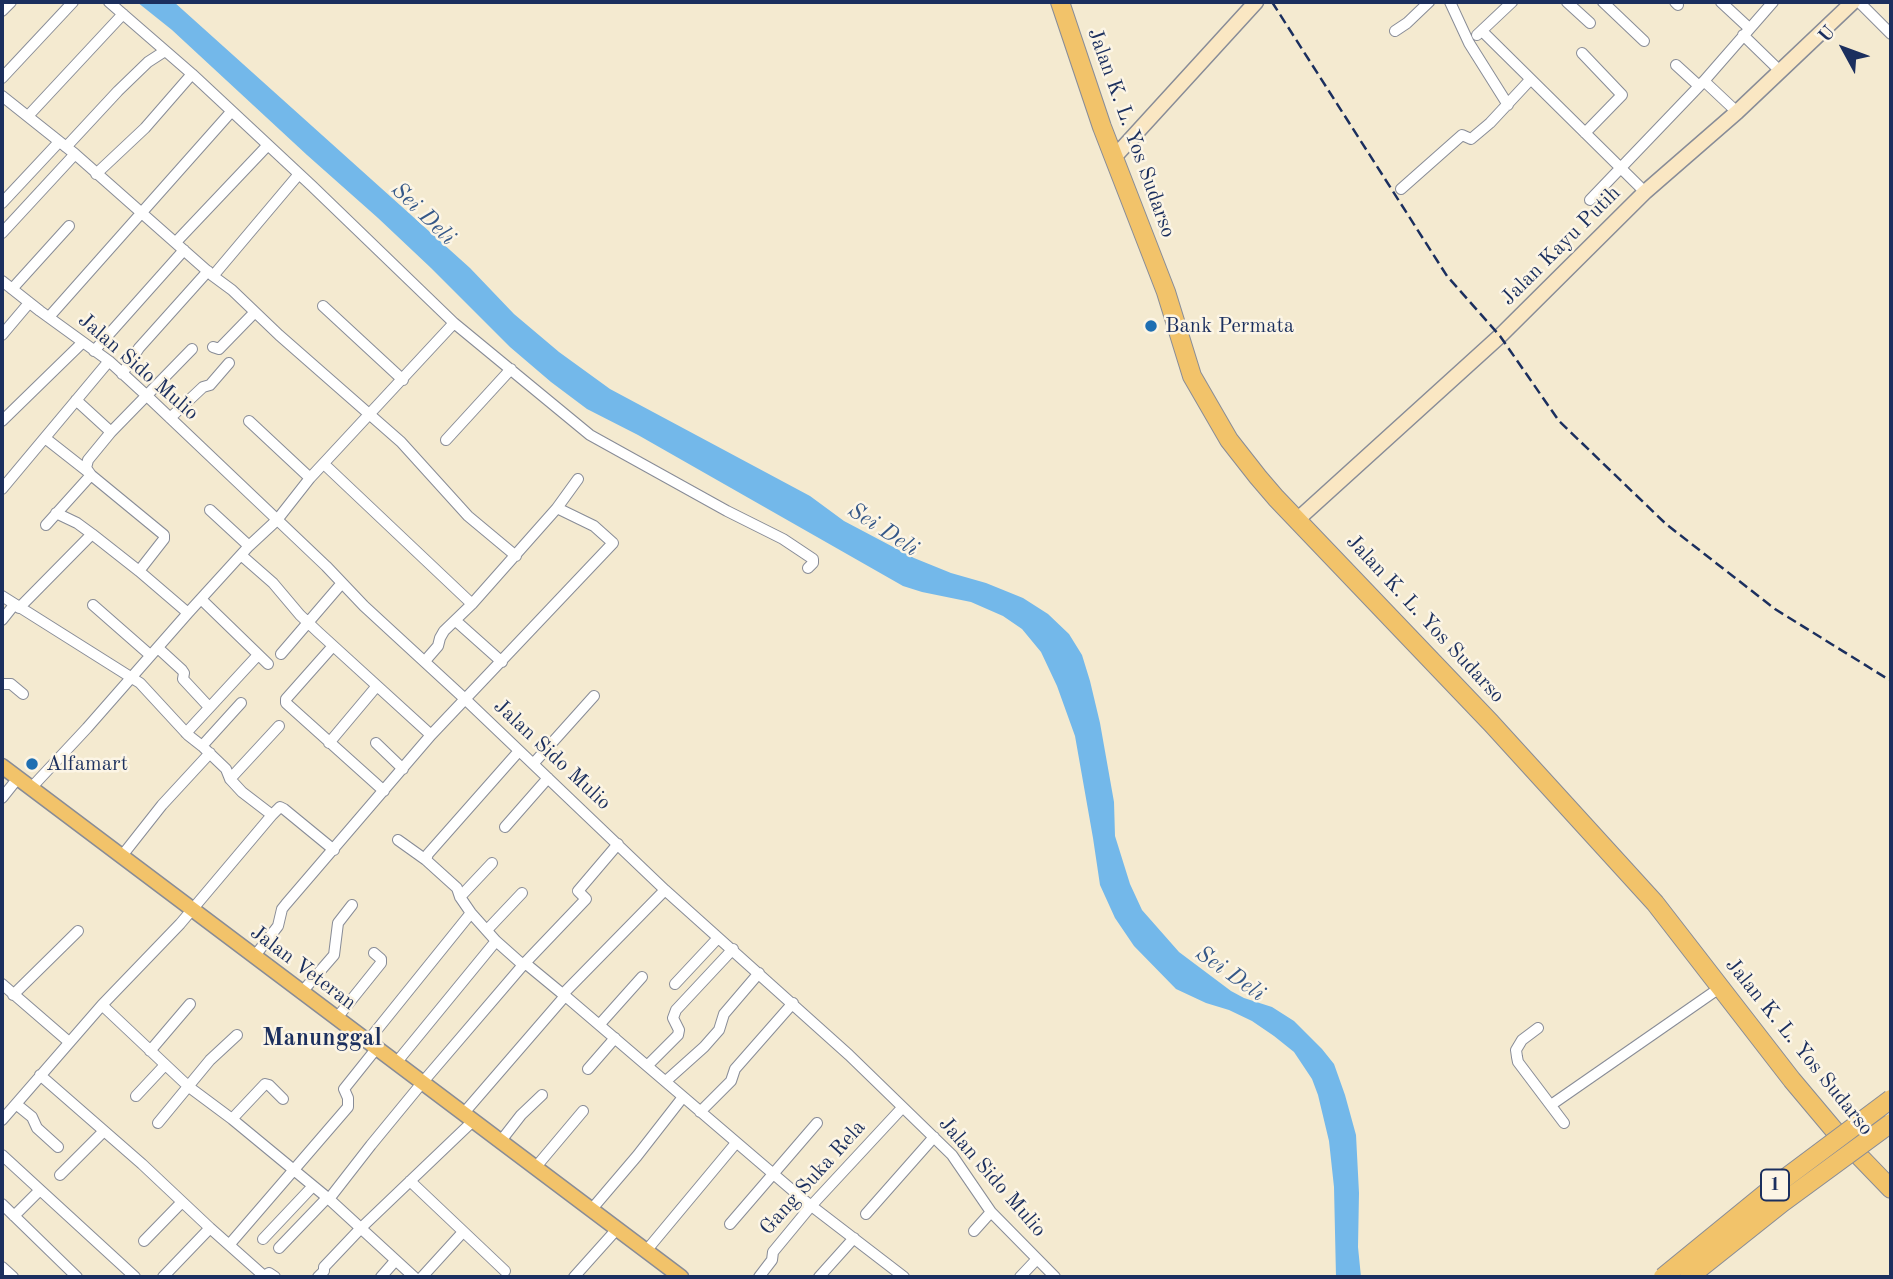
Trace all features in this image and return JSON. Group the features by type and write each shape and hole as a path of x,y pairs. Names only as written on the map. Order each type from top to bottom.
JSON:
{"highway":[{"name":"Jalan K. L. Yos Sudarso","path":"1060,2 1116,154 1174,289 1204,373 1221,408 1249,450 1326,548 1642,889 1674,926 1812,1104 1891,1189"},
{"name":"Jalan K. L. Yos Sudarso","path":"1067,2 1116,154"},
{"name":"Jalan K. L. Yos Sudarso","path":"1300,516 1335,542 1668,900 1812,1088 1891,1175"},
{"name":"1","path":"1663,1277 1772,1188 1891,1099"},
{"name":"1","path":"1689,1277 1782,1203 1891,1123"}],"main road":[{"name":"Jalan Veteran","path":"2,766 681,1277"}],"street":[{"path":"2,11 11,2"},
{"path":"2,78 73,2"},
{"path":"109,2 192,74 454,323 590,435 783,539 814,561 808,568"},
{"path":"1116,154 1256,2"},
{"path":"1395,31 1429,2"},
{"path":"1450,2 1469,43 1508,105"},
{"path":"1469,43 1512,2"},
{"path":"1567,2 1590,23"},
{"path":"1603,2 1644,41"},
{"path":"1721,2 1780,71"},
{"path":"1590,200 1701,83 1773,2"},
{"name":"Jalan Kayu Putih","path":"1300,516 1500,336 1646,192 1853,2"},
{"path":"1859,2 1891,34"},
{"path":"28,116 123,15"},
{"path":"1482,31 1646,192"},
{"path":"2,203 148,62 165,51"},
{"path":"1582,53 1622,94 1585,133"},
{"path":"1676,65 1737,111"},
{"path":"96,174 145,128 192,74"},
{"path":"1401,189 1458,138 1464,134 1471,139 1508,105 1530,80"},
{"path":"2,96 75,154 232,290 401,442 468,516 516,556"},
{"path":"49,317 231,112"},
{"path":"94,351 268,145"},
{"path":"2,233 75,154"},
{"path":"122,374 139,348 299,174"},
{"path":"12,289 69,226"},
{"name":"Jalan Sido Mulio","path":"2,281 109,361 665,890 849,1055 953,1155 991,1212 1055,1277"},
{"path":"2,335 29,303"},
{"path":"323,306 403,380"},
{"path":"214,347 219,349 255,312"},
{"path":"31,788 88,728 249,546 277,520 310,478 454,323"},
{"path":"2,421 82,343"},
{"path":"89,473 86,468 88,460 111,432 192,349"},
{"path":"2,489 109,361"},
{"path":"170,418 203,387 210,385 229,363"},
{"path":"446,440 511,369"},
{"path":"76,400 111,432"},
{"path":"249,421 310,478"},
{"path":"45,438 164,534 164,539 139,571"},
{"path":"324,464 472,604"},
{"path":"46,525 89,473"},
{"path":"425,662 438,646 442,635 516,556 578,479"},
{"path":"254,957 278,926 282,909 431,735 613,543 594,526 557,508"},
{"path":"210,510 249,546"},
{"path":"56,513 92,534 188,613"},
{"path":"2,620 92,534"},
{"path":"241,555 273,583 308,622 376,687 431,735"},
{"path":"281,654 342,583"},
{"path":"2,596 140,683 186,733 226,769 230,779 242,792 272,814"},
{"path":"202,600 268,664"},
{"path":"93,605 182,670 183,679 209,707"},
{"path":"456,621 502,662"},
{"path":"333,646 286,702 384,791"},
{"path":"186,733 258,655"},
{"path":"2,684 11,684 23,694"},
{"path":"329,743 376,687"},
{"path":"533,764 594,696"},
{"path":"121,856 241,703"},
{"path":"230,779 279,726"},
{"path":"376,743 403,769"},
{"path":"426,860 428,854 519,751"},
{"path":"2,798 18,778"},
{"path":"505,827 548,779"},
{"path":"2,1119 280,807 334,850"},
{"path":"398,840 426,860 457,888 471,913 496,941 600,1024 811,1206 904,1277"},
{"path":"279,1248 328,1199 371,1144 524,964 586,899 578,891 618,844"},
{"path":"460,897 492,863"},
{"path":"318,1277 324,1267 468,1118 564,995 665,890"},
{"path":"487,930 522,892"},
{"path":"301,992 334,955 338,923 352,905"},
{"path":"229,1245 348,1107 344,1089 372,1045 471,913"},
{"path":"13,995 78,931"},
{"path":"675,984 719,938"},
{"path":"396,1063 496,941"},
{"path":"648,1066 678,1035 679,1030 673,1018 676,1010 733,949"},
{"path":"336,1018 381,963 381,959 374,953"},
{"path":"666,1081 719,1030 724,1014 759,973"},
{"path":"600,1024 642,977"},
{"path":"2,984 69,1042"},
{"path":"1551,1105 1721,987"},
{"path":"700,1112 731,1080 735,1069 793,1003"},
{"path":"150,1051 190,1004"},
{"path":"102,1006 189,1087 313,1186 416,1277 463,1232"},
{"path":"1538,1028 1522,1040 1516,1050 1518,1062 1564,1123"},
{"path":"158,1123 211,1060 237,1035"},
{"path":"588,1069 615,1038"},
{"path":"136,1096 165,1065"},
{"path":"40,1075 267,1277"},
{"path":"232,1119 265,1084 283,1099"},
{"path":"500,1142 521,1115 542,1095"},
{"path":"591,1210 683,1097"},
{"path":"16,1104 32,1117 37,1128 58,1147"},
{"name":"Gang Suka Rela","path":"759,1277 772,1260 773,1252 811,1206 902,1108"},
{"path":"535,1168 583,1111"},
{"path":"730,1224 817,1123"},
{"path":"60,1175 104,1131"},
{"path":"866,1214 934,1138"},
{"path":"646,1251 736,1143"},
{"path":"2,1155 135,1277"},
{"path":"410,1181 505,1271"},
{"path":"263,1239 313,1186"},
{"path":"13,1216 40,1190"},
{"path":"145,1241 182,1202"},
{"path":"2,1204 77,1277"},
{"path":"974,1231 991,1212"},
{"path":"163,1277 210,1228"},
{"path":"574,1277 617,1229"},
{"path":"819,1277 853,1238"},
{"path":"1020,1277 1037,1259"},
{"path":"381,1277 396,1261"},
{"path":"2,1267 13,1277"}],"water":[{"path":"137,2 174,2 470,268 514,314 559,352 610,389 810,496 844,521 914,558 1023,598 1048,614 1069,634 1082,655 1090,681 1114,802 1115,836 1130,884 1142,910 1179,952 1231,991 1272,1007 1294,1021 1334,1064 1356,1135 1361,1277 1336,1277 1334,1187 1329,1141 1312,1079 1294,1052 1252,1021 1176,989 1134,946 1115,918 1100,885 1075,736 1041,652 1022,629 1003,616 971,602 903,586 638,435 587,409 510,347 378,218 172,30"}],"railway":[{"path":"1272,2 1447,276 1500,336 1559,421 1666,524 1775,609 1891,681"}],"place":[{"name":"Bank Permata","path":"1151,326"},
{"name":"Alfamart","path":"32,764"}],"district":[{"name":"Manunggal","path":"322,1039"}],"water label":[{"name":"Sei Deli","path":"423,214"},
{"name":"Sei Deli","path":"883,530"},
{"name":"Sei Deli","path":"1230,974"}]}
